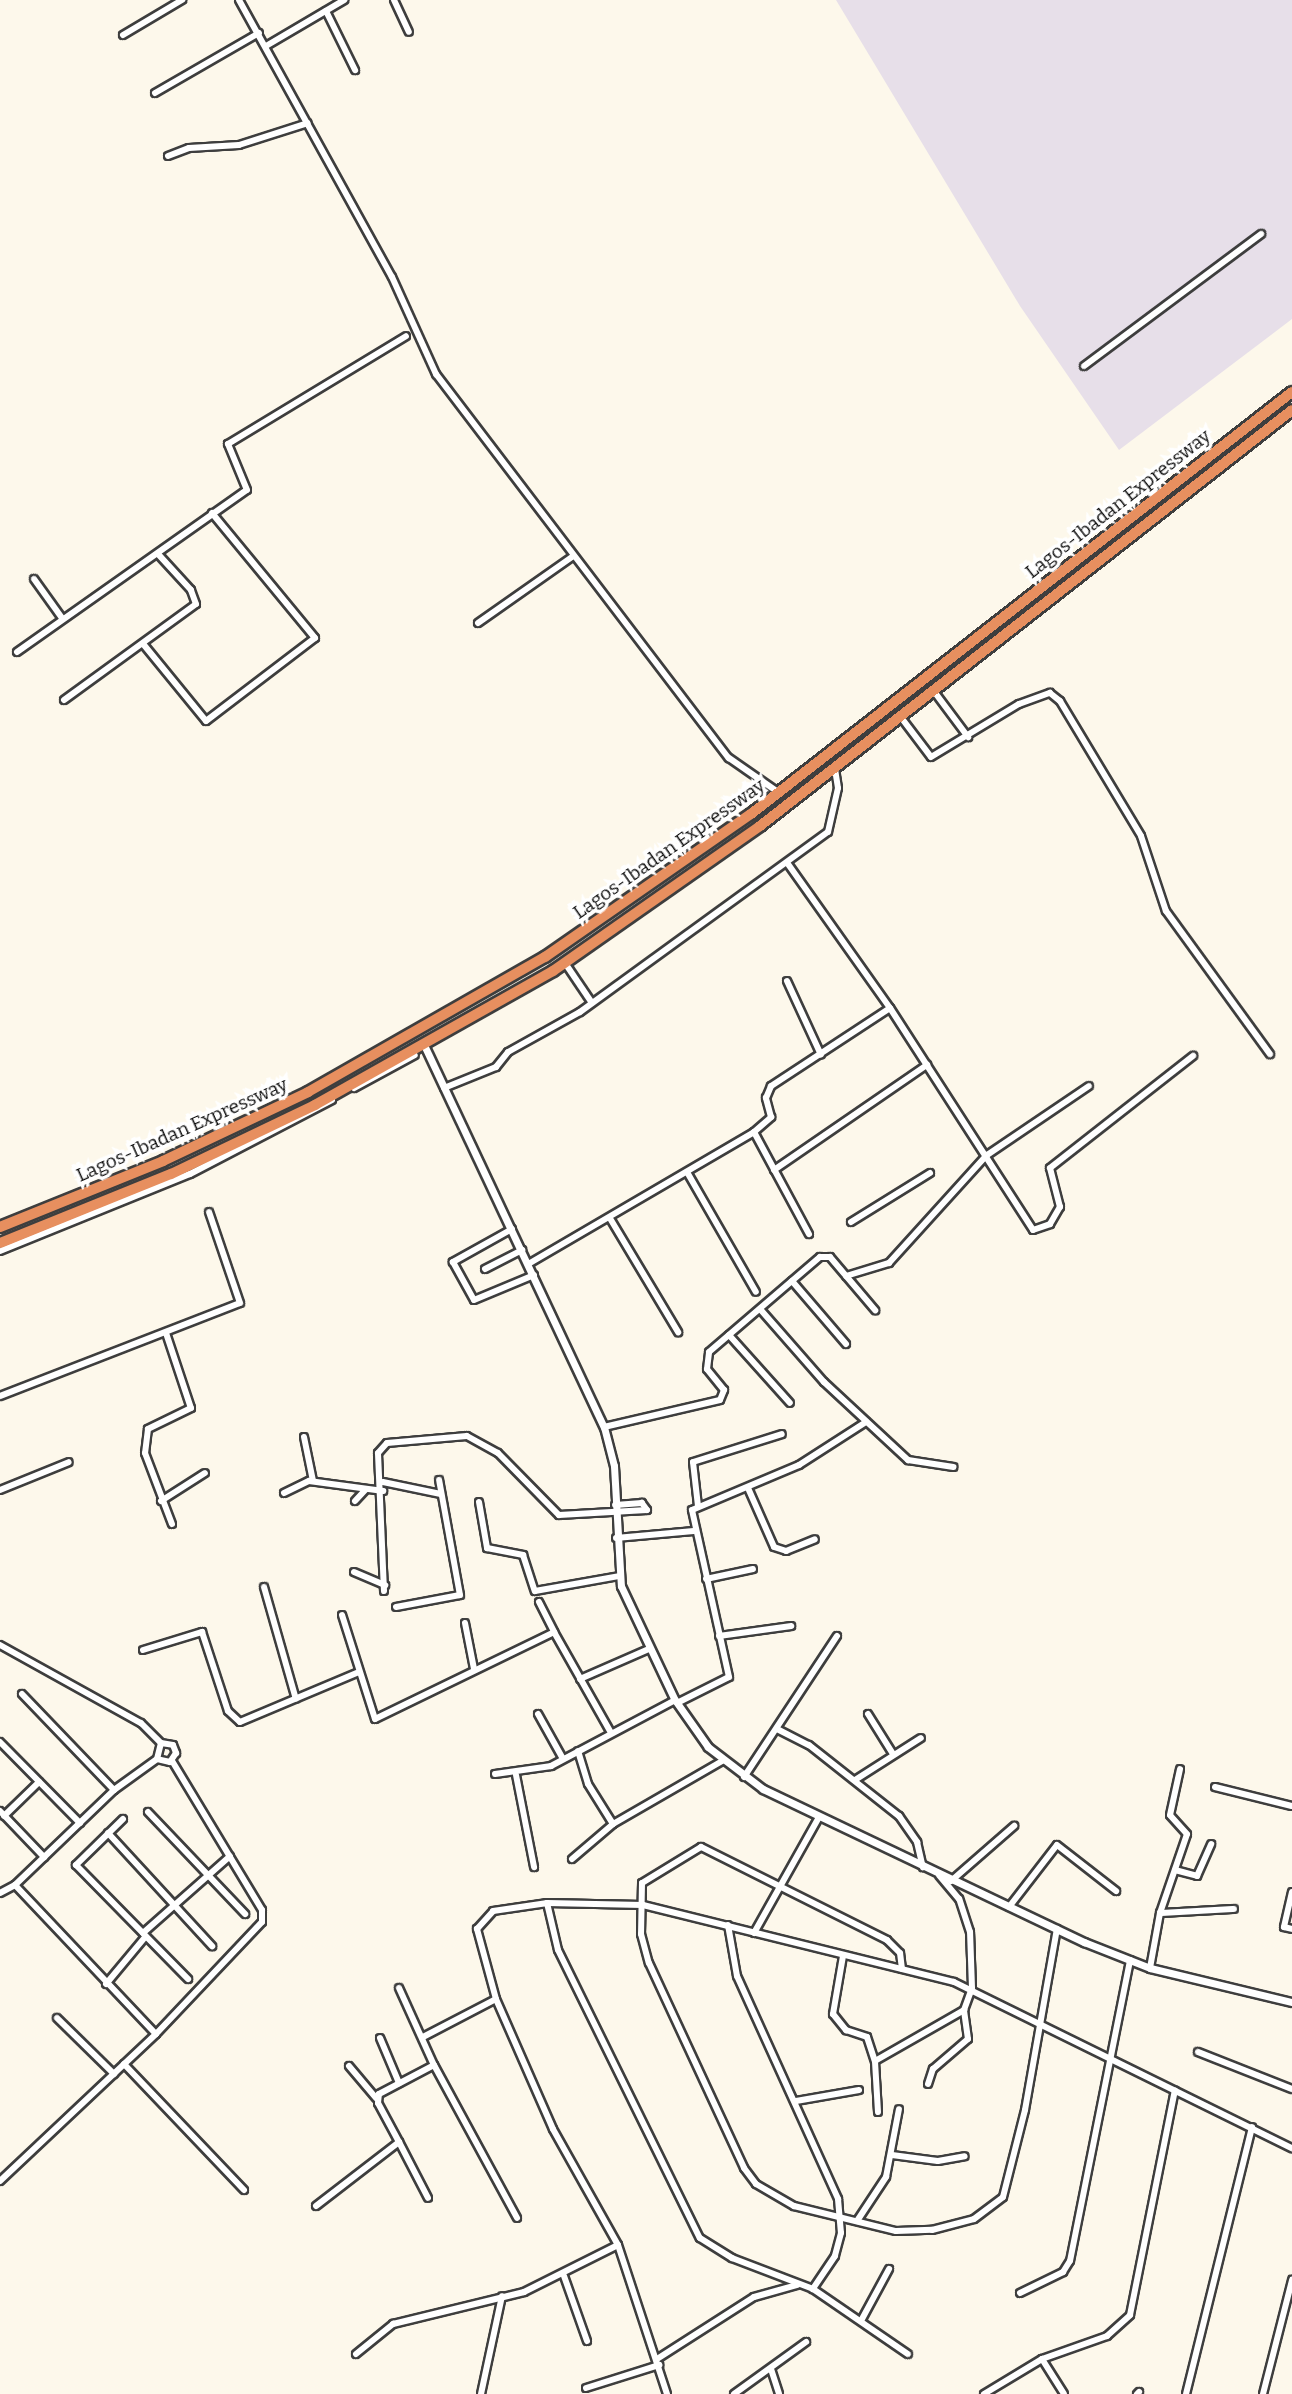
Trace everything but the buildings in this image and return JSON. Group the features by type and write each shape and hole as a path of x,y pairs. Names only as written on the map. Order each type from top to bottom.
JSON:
{"highway":[{"name":"Lagos-Ibadan Expressway","path":"0,1227 163,1161 308,1092 481,996 610,913 751,814 1292,392"},
{"name":"Lagos-Ibadan Expressway","path":"0,1242 171,1174 425,1047 565,963 621,926 835,768 1292,410"}],"street":[{"path":"123,35 182,0"},
{"path":"239,0 308,123 436,374 572,556 729,758 778,792"},
{"path":"266,46 344,0"},
{"path":"394,0 409,33"},
{"path":"326,11 355,70"},
{"path":"155,93 259,33"},
{"path":"168,156 189,148 239,145 308,123"},
{"path":"1084,366 1261,234"},
{"path":"17,652 247,490 228,444 406,336"},
{"path":"144,645 206,721 315,638 212,513"},
{"path":"64,700 144,645 196,604 191,590 158,554"},
{"path":"478,623 572,556"},
{"path":"34,579 62,618"},
{"path":"933,690 968,737"},
{"path":"900,716 931,757 1034,698 1050,693 1060,701 1141,836 1166,911 1270,1054"},
{"path":"444,1088 496,1067 508,1052 592,1003 788,864 828,832 838,788 835,768"},
{"path":"788,864 890,1008 1033,1230 1042,1230 1060,1207 1050,1168 1194,1056"},
{"path":"565,963 592,1003"},
{"path":"787,981 821,1055"},
{"path":"530,1263 611,1220 754,1132 771,1117 766,1091 890,1008"},
{"path":"0,1251 190,1174 318,1111 425,1047 530,1263 604,1427 615,1505 619,1576 649,1648 676,1701 722,1761 744,1777 819,1817 951,1881 1130,1960 1150,1968 1292,2002"},
{"path":"774,1170 927,1065"},
{"path":"846,1276 889,1263 986,1156 1089,1086"},
{"path":"754,1132 809,1234"},
{"path":"687,1172 756,1292"},
{"path":"851,1222 930,1173"},
{"path":"0,1395 240,1303 209,1212"},
{"path":"611,1220 678,1332"},
{"path":"512,1229 453,1262 474,1300 534,1275"},
{"path":"485,1269 522,1250"},
{"path":"604,1427 720,1400 724,1390 705,1359 729,1335 825,1255 875,1310"},
{"path":"792,1282 846,1344"},
{"path":"760,1309 866,1422 908,1460 953,1467"},
{"path":"166,1333 191,1408 145,1434 150,1475 172,1524"},
{"path":"729,1335 790,1403"},
{"path":"495,1774 516,1775 563,1759 610,1731 729,1677 690,1517 698,1506 748,1488 799,1465 866,1422"},
{"path":"698,1506 693,1462 782,1434"},
{"path":"354,1572 384,1588 383,1482 379,1453 387,1443 467,1436 498,1453 559,1514 616,1516 648,1510 642,1503 615,1505"},
{"path":"304,1437 313,1481"},
{"path":"0,1490 69,1462"},
{"path":"161,1501 205,1474"},
{"path":"396,1607 460,1595 439,1480"},
{"path":"284,1493 313,1481 383,1491"},
{"path":"383,1482 441,1494"},
{"path":"748,1488 774,1547 786,1551 815,1539"},
{"path":"355,1501 366,1489"},
{"path":"479,1502 487,1548 523,1555 535,1591 619,1576"},
{"path":"616,1538 694,1531"},
{"path":"706,1579 753,1569"},
{"path":"264,1587 296,1699"},
{"path":"539,1602 610,1731"},
{"path":"342,1615 371,1714 379,1719 474,1669 554,1632"},
{"path":"465,1623 474,1669"},
{"path":"719,1636 791,1626"},
{"path":"143,1650 202,1632 228,1712 240,1722 359,1672"},
{"path":"744,1777 837,1636"},
{"path":"0,1646 118,1709 161,1743 173,1745 172,1761 262,1910 262,1922 156,2034 0,2181"},
{"path":"580,1679 649,1648"},
{"path":"22,1694 114,1790"},
{"path":"538,1714 563,1759"},
{"path":"868,1714 893,1754"},
{"path":"777,1729 855,1780 909,1827 923,1867"},
{"path":"855,1780 922,1738"},
{"path":"158,1759 161,1743"},
{"path":"2,1746 80,1823"},
{"path":"578,1751 588,1784 613,1824"},
{"path":"1,1890 15,1885 114,1790 158,1759 172,1761"},
{"path":"572,1859 613,1824 722,1761"},
{"path":"1150,1968 1160,1913 1187,1834 1170,1815 1181,1769"},
{"path":"516,1775 534,1867"},
{"path":"39,1782 2,1813 44,1857"},
{"path":"1214,1787 1292,1806"},
{"path":"148,1812 245,1914"},
{"path":"754,1933 819,1817"},
{"path":"124,1819 76,1865 188,1979"},
{"path":"951,1881 1014,1826"},
{"path":"108,1833 212,1946"},
{"path":"1175,1870 1196,1876 1211,1844"},
{"path":"1009,1907 1056,1845 1116,1891"},
{"path":"902,1969 900,1953 887,1940 701,1847 642,1883 641,1934 649,1963 744,2168 756,2184 794,2207 896,2231 932,2230 996,2206 1003,2197 1025,2110 1038,2021 1057,1929"},
{"path":"107,1984 144,1934 230,1856"},
{"path":"928,2084 933,2069 965,2047 969,2028 964,2010 972,1988 970,1932 959,1899 939,1875"},
{"path":"15,1885 156,2034"},
{"path":"959,1899 965,1887"},
{"path":"1292,1892 1284,1927 1292,1929"},
{"path":"547,1903 558,1950 691,2226 714,2249 813,2289 862,2319 908,2354"},
{"path":"667,2394 618,2245 553,2129 496,1999 478,1945 482,1918 547,1903 643,1905 972,1988 1292,2147"},
{"path":"1160,1913 1234,1909"},
{"path":"728,1925 737,1976 831,2174 842,2219 835,2256 813,2289"},
{"path":"843,1956 833,2014 846,2030 867,2037 875,2061 878,2112"},
{"path":"1020,2293 1063,2272 1070,2261 1130,1960"},
{"path":"399,1988 434,2065 517,2218"},
{"path":"423,2037 496,1999"},
{"path":"875,2061 964,2010"},
{"path":"57,2018 114,2074"},
{"path":"380,2038 399,2084"},
{"path":"1198,2052 1292,2089"},
{"path":"124,2064 244,2190"},
{"path":"376,2098 434,2065"},
{"path":"349,2066 376,2098 428,2198"},
{"path":"796,2101 859,2090"},
{"path":"984,2394 1042,2359 1107,2336 1130,2315 1175,2090"},
{"path":"857,2221 886,2177 899,2109"},
{"path":"1186,2394 1252,2127"},
{"path":"316,2206 399,2142"},
{"path":"892,2155 938,2161 965,2156"},
{"path":"356,2354 393,2324 502,2296 564,2276 618,2245"},
{"path":"862,2319 889,2269"},
{"path":"564,2276 587,2341"},
{"path":"1264,2394 1292,2280"},
{"path":"586,2388 658,2362 754,2297 799,2284"},
{"path":"481,2394 502,2296"},
{"path":"734,2394 806,2342"},
{"path":"1042,2359 1064,2394"},
{"path":"771,2368 779,2394"}],"shaded area":[{"path":"836,0 1292,0 1292,319 1119,450 1020,306"}]}
